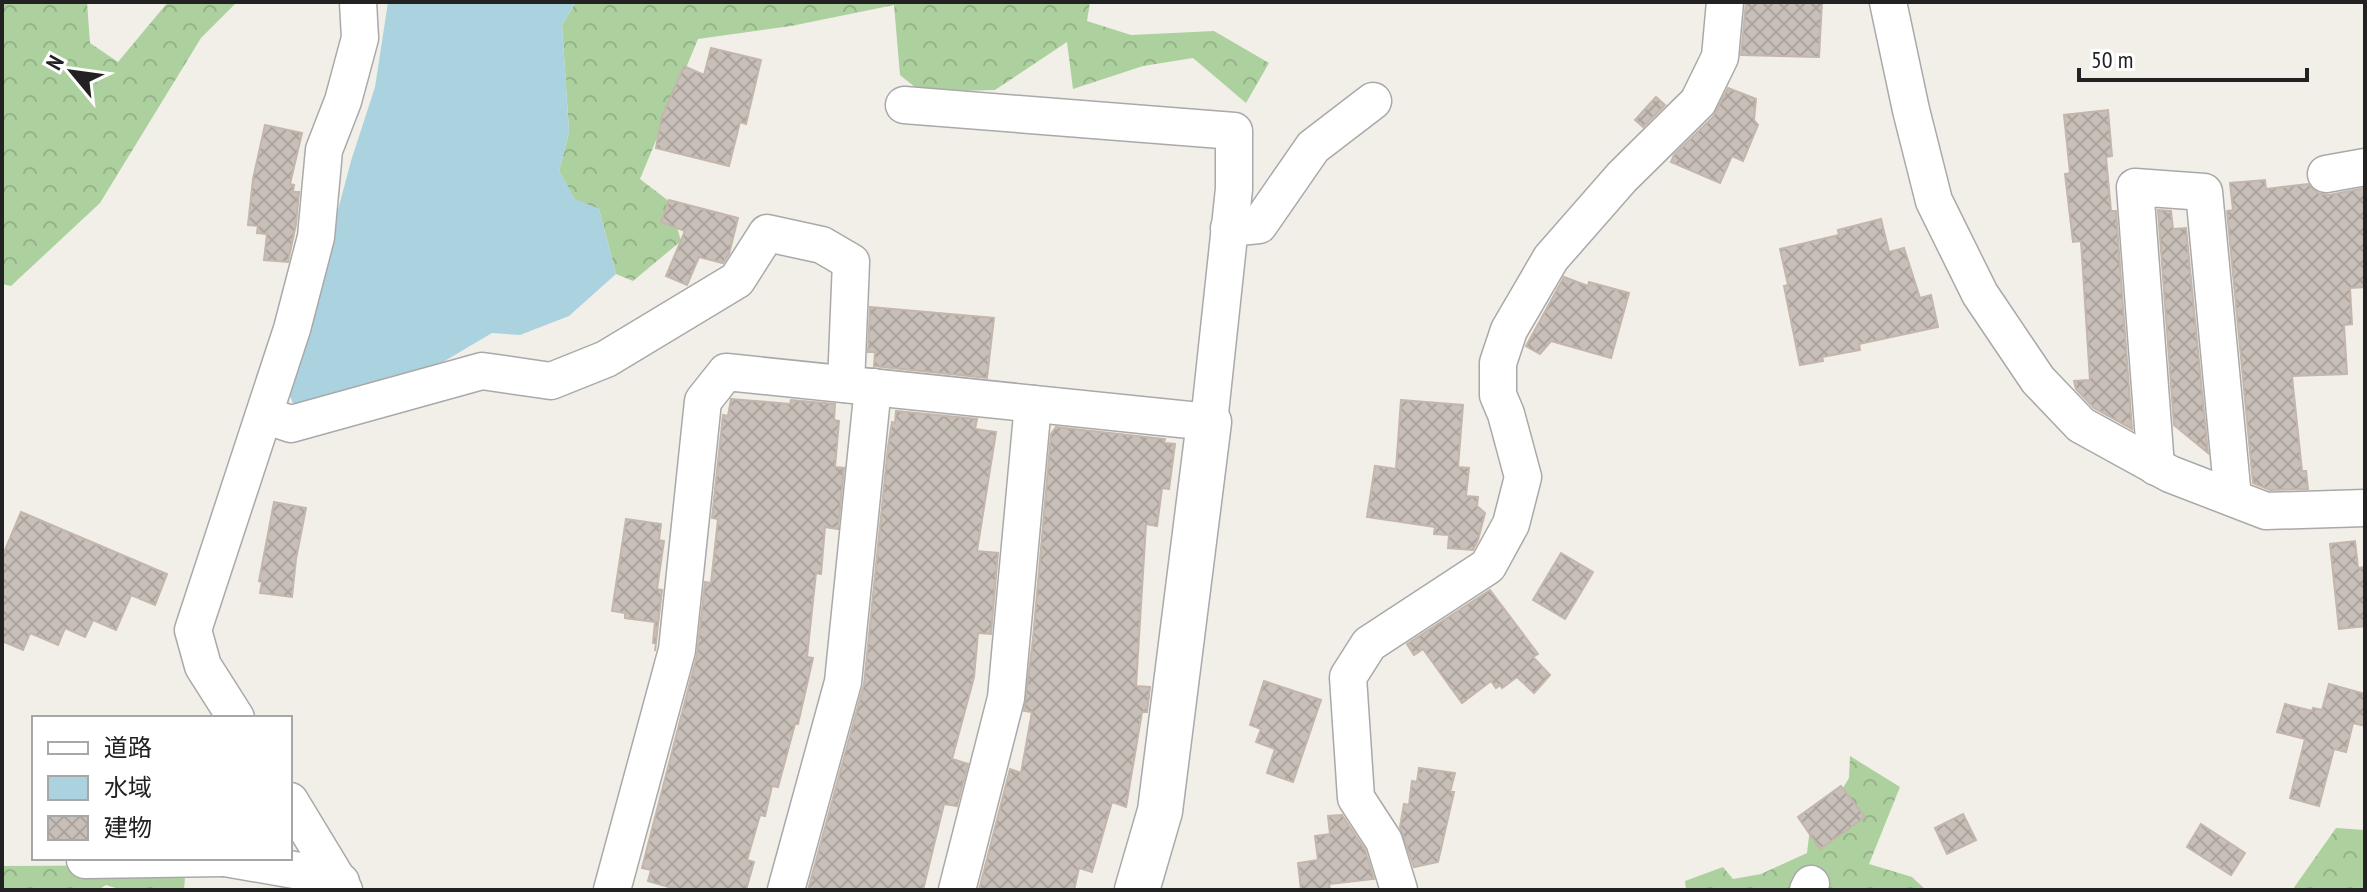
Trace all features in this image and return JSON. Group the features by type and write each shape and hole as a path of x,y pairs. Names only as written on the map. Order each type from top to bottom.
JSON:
{"street":[{"path":"235,716 203,666 193,630 292,329 316,237 324,150 343,101 360,38 358,2"},
{"path":"1399,890 1384,841 1356,798 1348,677 1369,644 1488,566 1511,524 1523,477 1498,395 1498,363 1509,330 1551,258 1622,177 1698,102 1720,57 1725,2"},
{"path":"1888,2 1934,201 1980,294 2038,380 2081,425 2156,467 2266,511 2365,508"},
{"path":"1229,228 1259,225 1313,147 1373,101"},
{"path":"904,105 1234,131 1234,189 1209,422 1160,811 1137,890"},
{"path":"2326,174 2365,167"},
{"path":"2156,467 2135,187 2204,192 2233,498"},
{"path":"264,415 291,424 482,371 551,381 606,359 737,280 767,233 822,245 851,262 860,386 843,682 786,890"},
{"path":"612,890 677,650 703,401 726,372 1209,422"},
{"path":"957,890 1006,698 1033,404"},
{"path":"292,804 342,886"},
{"path":"236,860 300,871 342,886"}],"green space":[{"path":"2,2 87,2 90,43 118,62 168,2 237,2 201,38 100,203 11,286 2,284"},
{"path":"576,2 1090,2 1087,21 1131,35 1214,31 1269,63 1246,103 1193,58 1143,66 1073,89 1067,42 995,90 921,92 900,75 894,5 791,26 698,39 640,179 670,202 681,241 633,281 616,274 599,209 575,200 559,171 569,132 562,25"},
{"path":"1850,756 1900,787 1869,864 1912,877 1926,890 1686,890 1685,881 1723,867 1733,879 1761,874 1807,853 1812,811 1828,812 1849,778"},
{"path":"2336,828 2365,830 2365,890 2283,890 2293,889"},
{"path":"186,865 184,890 122,890 106,885 98,890 2,890 2,866"}],"water":[{"path":"388,2 576,2 562,25 569,132 559,171 575,199 599,209 616,274 569,316 520,335 492,333 426,372 298,415 289,394 351,161 375,87"}],"building":[{"path":"1746,2 1822,2 1819,57 1741,55"},
{"path":"711,48 761,60 746,124 740,122 729,166 656,148 661,119 684,66 704,75"},
{"path":"1728,88 1756,99 1754,120 1758,125 1743,161 1732,156 1720,183 1671,162 1674,155 1713,117"},
{"path":"1656,97 1665,105 1643,127 1635,120"},
{"path":"2108,110 2112,156 2106,157 2111,211 2116,211 2132,429 2094,408 2076,389 2074,381 2090,380 2081,241 2073,242 2065,174 2070,173 2064,115"},
{"path":"265,125 302,133 290,184 294,185 293,192 299,192 288,262 264,260 267,234 257,233 258,226 248,225 253,179"},
{"path":"2265,180 2266,189 2308,184 2318,193 2329,195 2365,188 2365,287 2350,288 2352,324 2344,325 2347,374 2292,376 2302,471 2306,471 2308,489 2270,490 2253,483 2227,211 2233,210 2230,183"},
{"path":"669,200 738,218 729,254 723,263 699,257 687,285 666,276 685,231 661,222"},
{"path":"2158,210 2171,211 2173,229 2186,228 2208,453 2174,425"},
{"path":"1881,219 1889,252 1904,248 1920,298 1931,295 1938,327 1859,344 1860,350 1822,357 1823,361 1800,365 1780,249 1839,235 1838,230"},
{"path":"1564,277 1588,286 1589,282 1629,293 1611,358 1551,341 1540,354 1526,346"},
{"path":"870,307 994,318 987,378 874,366 875,352 868,352"},
{"path":"731,399 835,404 834,420 839,421 835,467 844,468 838,529 825,527 821,574 816,573 807,657 813,658 798,724 795,724 778,787 772,786 765,816 760,815 747,860 754,862 746,890 679,890 648,881 651,870 642,868 697,655 705,582 711,583 718,519 712,518 723,415 728,416"},
{"path":"1401,400 1463,405 1458,467 1469,468 1466,496 1478,497 1477,506 1485,513 1473,550 1448,548 1449,535 1434,534 1435,527 1367,517 1375,466 1396,469"},
{"path":"896,411 977,419 975,429 996,432 977,551 998,553 991,634 978,633 974,677 952,759 968,764 957,806 944,804 923,890 808,890 864,684 888,447"},
{"path":"1056,427 1165,439 1164,443 1175,444 1169,489 1162,488 1157,526 1146,524 1136,686 1150,687 1147,712 1142,712 1126,807 1112,802 1092,872 1079,868 1074,890 979,890 1010,769 1021,773 1032,712 1024,711 1051,434"},
{"path":"274,502 306,508 292,597 260,593 262,582 259,581"},
{"path":"21,512 167,574 155,605 131,595 116,630 93,620 85,637 65,628 58,645 30,633 23,650 2,641 2,557"},
{"path":"626,519 661,524 659,540 664,541 657,589 662,590 656,643 653,643 655,622 625,618 625,613 612,611"},
{"path":"2355,541 2358,568 2365,567 2365,626 2339,629 2330,544"},
{"path":"1561,553 1593,572 1565,619 1533,600"},
{"path":"1490,590 1538,654 1533,657 1550,675 1534,693 1517,677 1502,688 1500,685 1496,688 1491,681 1462,703 1423,649 1414,655 1407,644"},
{"path":"1264,681 1321,700 1293,782 1267,773 1275,749 1256,742 1261,729 1250,725"},
{"path":"2329,684 2365,694 2365,726 2353,723 2346,752 2334,749 2319,806 2290,798 2305,739 2277,732 2285,704 2312,711 2313,708 2322,710"},
{"path":"1419,768 1455,773 1450,792 1454,792 1438,862 1414,867 1400,827 1404,804 1409,805 1412,781 1417,782"},
{"path":"1841,786 1865,817 1820,849 1798,817"},
{"path":"1963,814 1976,840 1947,854 1935,828"},
{"path":"1342,815 1365,850 1374,879 1329,884 1330,890 1301,890 1298,863 1318,860 1315,836 1330,834 1328,816"},
{"path":"2201,824 2245,853 2231,875 2187,847"}]}
